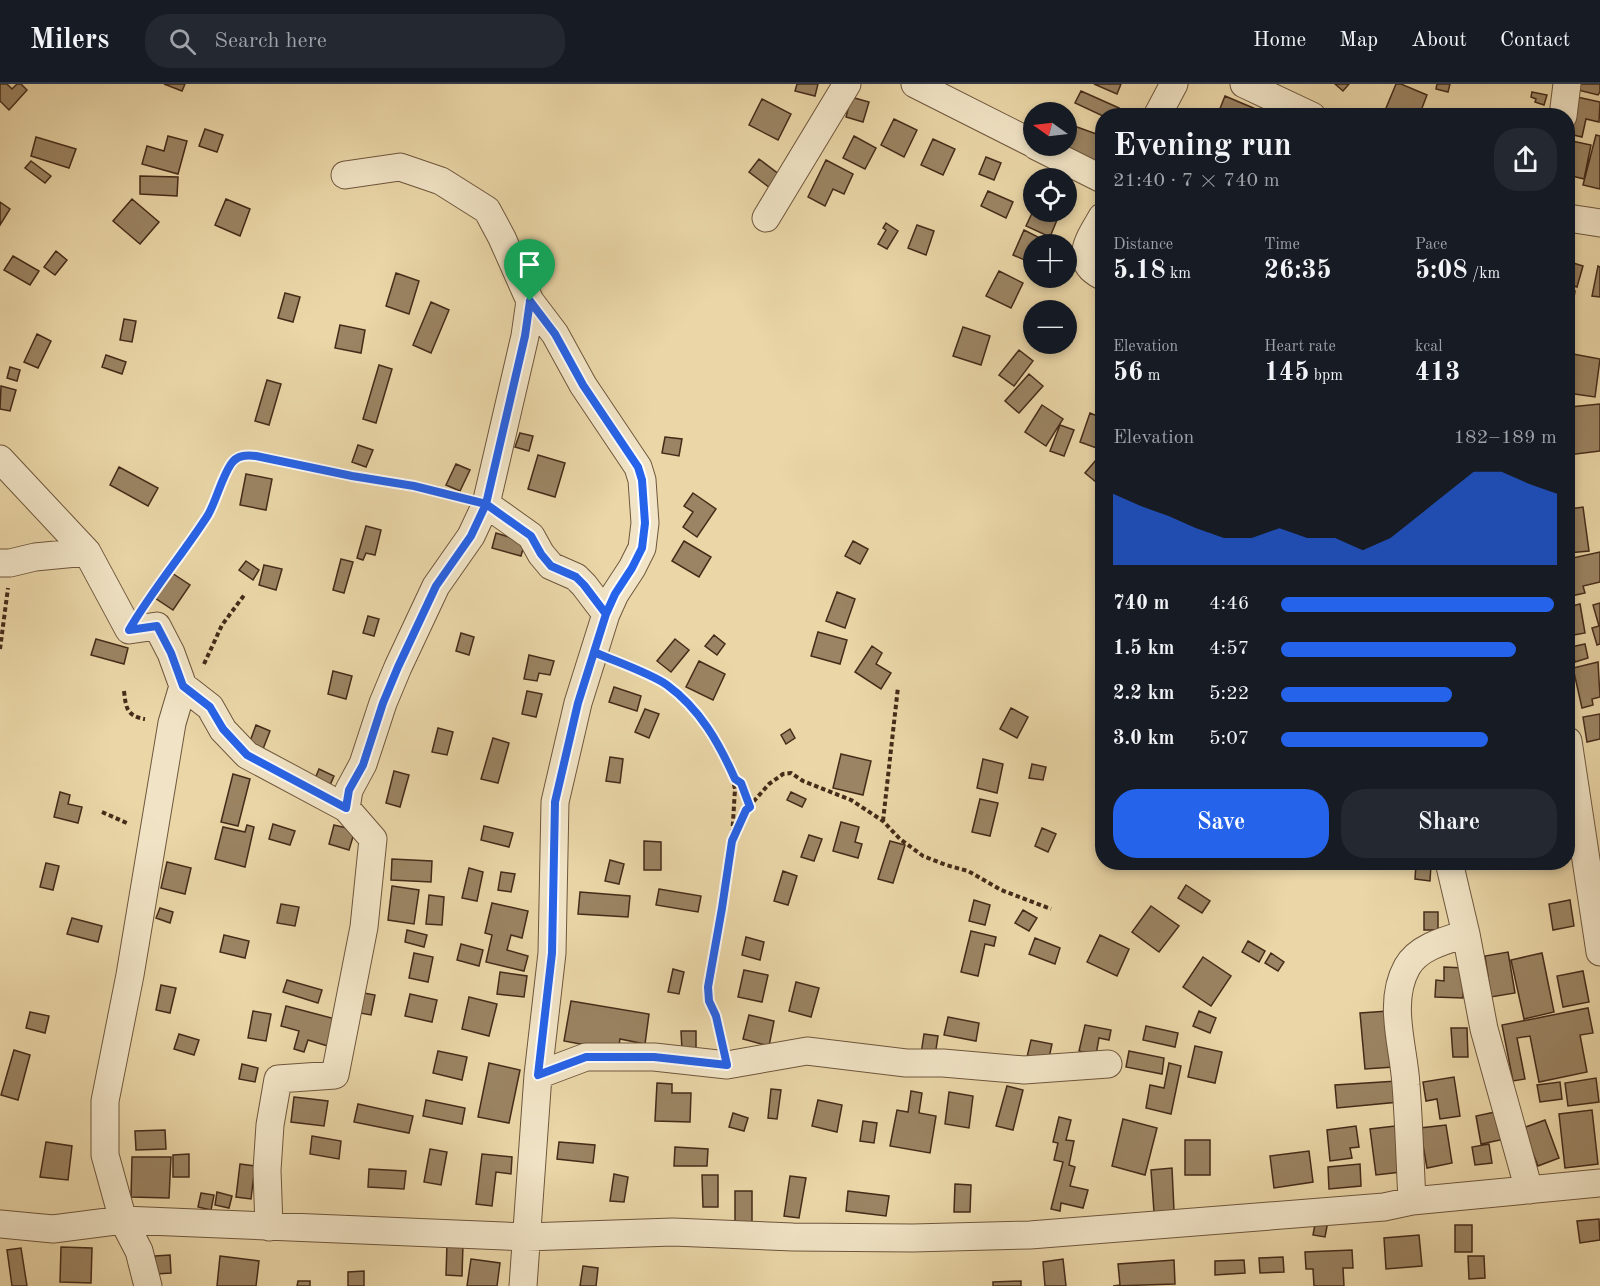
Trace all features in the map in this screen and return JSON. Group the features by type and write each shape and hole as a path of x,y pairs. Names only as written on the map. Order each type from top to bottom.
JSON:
{"street":[{"path":"766,218 847,84"},
{"path":"915,84 1023,139"},
{"path":"1161,108 1174,84"},
{"path":"1244,84 1295,108"},
{"path":"1564,108 1567,84"},
{"path":"1057,156 1095,175"},
{"path":"345,175 400,167 441,181 487,210 530,301 555,334 583,385 638,467 642,480 645,523 642,548 606,614 578,703 555,802 552,953 538,1075 523,1286"},
{"path":"1575,219 1600,223"},
{"path":"1095,230 1085,253 1087,263 1095,272"},
{"path":"346,808 349,790 363,765 383,703 398,667 436,586 471,536 486,504 525,336 530,301"},
{"path":"0,459 87,552 129,630 157,626 171,653 183,686 210,707 223,729 247,755 346,808 373,839 364,927 334,1075 278,1079 270,1125 267,1170 269,1227"},
{"path":"486,504 531,536 551,566 576,577 606,614"},
{"path":"5,563 35,557 87,552"},
{"path":"148,1286 139,1251 123,1220 105,1155 105,1101 130,975 172,723 183,686"},
{"path":"1575,775 1594,866 1600,952"},
{"path":"1451,870 1484,1029 1529,1190"},
{"path":"1412,1201 1406,1082 1397,1015 1398,993 1408,964 1432,944 1466,934"},
{"path":"538,1075 586,1057 654,1057 727,1065 807,1051 906,1063 943,1063 1024,1070 1108,1064"},
{"path":"0,1224 53,1229 123,1220 525,1237 673,1232 793,1237 901,1238 1030,1235 1384,1207 1412,1201 1600,1183"}],"path":[{"path":"129,630 147,600 210,512 232,462 242,455 414,486 486,504"},
{"path":"0,649 5,563"},
{"path":"183,686 194,678 201,668 222,625 245,594"},
{"path":"594,652 666,684 693,709 708,726 735,779 741,783 750,807"},
{"path":"883,821 898,687"},
{"path":"124,690 129,712 134,717 172,723"},
{"path":"727,1065 716,1016 709,1001 708,987 732,841 735,789 729,766"},
{"path":"732,841 746,810 769,784 783,774 791,773 803,781 851,800 883,821 900,839 923,856 968,871 1001,890 1051,909"}],"building":[{"path":"0,84 7,84 12,89 17,84 21,84 27,90 9,110 0,101"},
{"path":"164,84 185,84 182,91"},
{"path":"797,84 818,84 815,96 795,91"},
{"path":"1094,84 1121,84 1117,94"},
{"path":"1335,84 1349,84 1343,91"},
{"path":"1396,84 1427,95 1422,108 1386,108"},
{"path":"1437,84 1450,84 1448,92 1436,89"},
{"path":"1576,84 1600,84 1600,92 1598,95 1574,89"},
{"path":"1081,91 1119,108 1095,108 1095,112 1076,102"},
{"path":"1532,92 1547,95 1544,105 1535,102 1536,99 1531,97"},
{"path":"1225,96 1253,108 1220,108"},
{"path":"851,97 869,102 863,122 846,117"},
{"path":"1577,97 1600,102 1599,122 1586,119 1582,137 1575,135 1575,108"},
{"path":"762,99 791,114 778,140 749,125"},
{"path":"894,119 917,130 904,157 881,145"},
{"path":"1077,127 1095,133 1095,162 1077,156"},
{"path":"205,129 223,135 217,152 199,146"},
{"path":"1596,135 1600,136 1600,189 1583,185"},
{"path":"168,136 187,141 178,174 142,164 147,146 164,151"},
{"path":"854,136 876,148 865,169 843,158"},
{"path":"36,137 76,149 69,168 31,156"},
{"path":"933,139 955,149 943,175 921,165"},
{"path":"1575,142 1591,145 1584,179 1575,177"},
{"path":"986,157 1001,163 994,180 979,174"},
{"path":"759,159 780,175 770,188 749,172"},
{"path":"826,160 853,174 844,194 833,189 825,206 808,197"},
{"path":"31,161 51,176 45,183 25,168"},
{"path":"140,176 178,177 177,196 140,194"},
{"path":"988,191 1013,202 1006,218 981,206"},
{"path":"132,199 159,222 140,244 113,221"},
{"path":"226,199 250,209 240,236 215,225"},
{"path":"0,202 10,209 0,225"},
{"path":"1028,222 1056,222 1051,234 1043,234 1026,226"},
{"path":"886,223 898,231 887,249 878,244 886,230 883,228"},
{"path":"917,225 934,231 926,255 908,248"},
{"path":"1024,230 1032,234 1023,234 1023,259 1013,255"},
{"path":"56,251 67,260 55,275 44,267"},
{"path":"13,256 39,271 30,285 4,270"},
{"path":"1575,264 1583,266 1577,287 1575,286"},
{"path":"1598,266 1600,267 1600,297 1592,296"},
{"path":"999,271 1023,283 1011,308 986,296"},
{"path":"396,273 419,281 409,314 386,306"},
{"path":"285,293 300,297 293,322 278,318"},
{"path":"431,302 449,310 431,353 413,345"},
{"path":"124,319 136,321 132,342 120,340"},
{"path":"340,325 365,330 361,353 335,348"},
{"path":"963,327 990,336 981,365 953,356"},
{"path":"37,334 51,341 38,368 24,362"},
{"path":"1019,350 1033,361 1014,386 999,375"},
{"path":"1575,354 1600,359 1595,397 1575,394"},
{"path":"106,355 126,362 122,374 102,367"},
{"path":"379,365 392,369 376,423 363,419"},
{"path":"10,367 20,370 17,381 7,378"},
{"path":"1029,374 1043,386 1019,413 1005,401"},
{"path":"267,380 281,384 269,425 255,421"},
{"path":"1,386 16,390 10,411 0,409"},
{"path":"1600,404 1600,451 1575,454 1575,406"},
{"path":"1042,405 1063,419 1046,446 1025,432"},
{"path":"1090,413 1095,415 1095,447 1080,442"},
{"path":"1060,425 1074,430 1064,456 1050,451"},
{"path":"520,433 533,436 529,451 515,447"},
{"path":"665,437 682,439 679,456 662,453"},
{"path":"358,445 373,450 366,467 352,462"},
{"path":"538,455 565,463 555,497 528,489"},
{"path":"1095,461 1095,481 1085,473"},
{"path":"456,464 470,470 460,491 446,485"},
{"path":"119,467 158,488 148,506 110,485"},
{"path":"246,474 272,479 266,510 240,505"},
{"path":"693,493 716,509 697,537 683,527 693,512 684,506"},
{"path":"1583,507 1589,551 1575,552 1575,508"},
{"path":"366,526 381,530 375,555 366,553 363,560 357,558"},
{"path":"496,533 525,542 521,556 492,548"},
{"path":"684,541 711,557 699,577 672,561"},
{"path":"853,541 868,549 860,564 845,556"},
{"path":"1600,552 1600,582 1583,586 1585,593 1575,595 1575,557"},
{"path":"341,559 353,562 344,593 333,590"},
{"path":"246,561 259,570 253,580 239,570"},
{"path":"264,565 282,569 276,590 259,585"},
{"path":"172,573 190,585 173,610 155,598"},
{"path":"837,592 855,599 845,628 826,621"},
{"path":"1600,603 1600,644 1597,645 1592,628 1599,626 1593,605"},
{"path":"1580,604 1585,633 1575,635 1575,605"},
{"path":"368,616 379,619 374,636 363,633"},
{"path":"818,632 847,640 840,664 811,656"},
{"path":"461,633 474,637 469,655 456,651"},
{"path":"714,635 725,644 717,655 705,646"},
{"path":"96,639 128,648 124,664 91,655"},
{"path":"675,639 689,650 671,672 657,661"},
{"path":"1585,644 1588,658 1575,662 1575,646"},
{"path":"872,646 882,653 876,664 891,673 881,689 855,672"},
{"path":"529,655 554,661 550,675 539,673 537,681 524,679"},
{"path":"699,661 725,674 713,700 686,687"},
{"path":"1598,662 1600,697 1592,699 1593,705 1582,708 1575,668"},
{"path":"333,671 352,676 346,699 328,694"},
{"path":"614,687 641,696 637,711 609,702"},
{"path":"527,691 542,694 536,717 522,714"},
{"path":"1011,708 1028,717 1017,738 1000,729"},
{"path":"645,709 659,714 649,738 635,732"},
{"path":"1600,714 1600,739 1587,742 1583,717"},
{"path":"256,725 270,731 263,749 249,744"},
{"path":"438,728 453,732 447,755 432,752"},
{"path":"790,729 795,738 786,744 781,735"},
{"path":"493,738 509,743 498,783 481,779"},
{"path":"841,754 871,761 863,795 833,788"},
{"path":"610,757 623,759 620,783 606,781"},
{"path":"983,759 1003,764 997,793 977,788"},
{"path":"1032,764 1046,767 1043,780 1029,778"},
{"path":"319,769 334,776 327,792 312,786"},
{"path":"394,771 409,775 400,807 386,803"},
{"path":"233,774 250,779 238,826 221,822"},
{"path":"60,792 70,795 68,804 82,807 78,823 54,817"},
{"path":"791,792 806,799 802,807 787,800"},
{"path":"980,799 998,803 990,836 972,832"},
{"path":"841,822 859,827 855,842 862,844 858,858 833,851"},
{"path":"273,824 295,831 290,845 269,839"},
{"path":"247,825 254,827 245,867 215,859 223,827 245,832"},
{"path":"334,825 355,830 349,850 329,844"},
{"path":"484,826 513,833 509,847 481,840"},
{"path":"1042,828 1056,834 1048,852 1035,846"},
{"path":"809,835 822,839 814,861 801,857"},
{"path":"644,841 661,842 661,870 644,870"},
{"path":"890,841 905,845 893,883 878,879"},
{"path":"392,859 432,861 431,882 391,880"},
{"path":"610,860 624,864 619,884 605,881"},
{"path":"167,862 191,868 185,894 161,888"},
{"path":"46,863 59,866 53,890 40,887"},
{"path":"469,868 483,872 477,901 462,898"},
{"path":"1416,870 1431,870 1430,881 1415,879"},
{"path":"783,871 797,876 788,905 774,901"},
{"path":"501,872 515,874 511,892 498,890"},
{"path":"1186,885 1210,901 1202,913 1178,898"},
{"path":"392,886 419,890 414,924 388,920"},
{"path":"659,889 701,896 698,912 656,905"},
{"path":"580,892 630,896 628,917 578,914"},
{"path":"429,895 444,897 442,925 426,924"},
{"path":"974,900 990,905 985,925 969,921"},
{"path":"1570,900 1574,926 1553,930 1549,904"},
{"path":"492,903 528,911 522,938 511,935 507,950 528,956 524,971 486,962 492,935 485,933"},
{"path":"281,904 299,907 295,926 277,923"},
{"path":"1151,906 1179,926 1159,952 1132,932"},
{"path":"160,908 173,912 170,923 156,918"},
{"path":"1023,910 1037,918 1029,931 1015,923"},
{"path":"1424,912 1438,912 1438,930 1424,930"},
{"path":"72,918 102,926 98,942 67,934"},
{"path":"407,930 427,935 424,947 405,942"},
{"path":"971,931 996,937 994,946 985,944 978,976 961,972"},
{"path":"224,935 249,941 245,958 220,952"},
{"path":"1100,935 1129,949 1117,976 1087,962"},
{"path":"746,937 764,942 760,960 742,955"},
{"path":"1035,938 1060,948 1055,964 1029,954"},
{"path":"1248,941 1265,951 1259,962 1242,952"},
{"path":"461,944 483,950 479,966 457,960"},
{"path":"1508,952 1515,993 1491,997 1485,956"},
{"path":"414,953 433,957 428,982 409,978"},
{"path":"1271,953 1284,962 1278,971 1265,963"},
{"path":"1542,953 1554,1012 1524,1019 1511,960"},
{"path":"1203,957 1231,976 1211,1006 1183,987"},
{"path":"1444,967 1464,968 1463,998 1435,997 1436,980 1444,981"},
{"path":"673,969 684,972 679,994 668,992"},
{"path":"744,970 768,975 762,1002 738,997"},
{"path":"1583,971 1589,1002 1563,1007 1557,976"},
{"path":"500,972 527,976 524,997 497,994"},
{"path":"287,980 322,990 318,1003 283,992"},
{"path":"796,982 819,988 811,1017 789,1011"},
{"path":"161,985 176,988 170,1013 156,1010"},
{"path":"364,993 375,995 371,1015 360,1013"},
{"path":"410,994 437,1000 432,1022 405,1016"},
{"path":"469,997 497,1004 489,1036 462,1029"},
{"path":"571,1001 649,1014 645,1044 620,1039 618,1051 564,1041"},
{"path":"286,1006 339,1020 331,1047 308,1040 304,1052 294,1049 299,1031 281,1026"},
{"path":"1588,1008 1593,1033 1580,1035 1587,1072 1539,1082 1530,1036 1517,1038 1525,1079 1513,1081 1502,1025"},
{"path":"253,1011 271,1014 266,1041 248,1038"},
{"path":"1199,1011 1216,1018 1210,1033 1193,1026"},
{"path":"1388,1011 1394,1067 1365,1069 1360,1013"},
{"path":"30,1012 49,1016 45,1033 26,1028"},
{"path":"749,1015 774,1021 769,1046 743,1039"},
{"path":"948,1017 979,1023 976,1041 944,1035"},
{"path":"1085,1025 1111,1030 1109,1040 1099,1038 1096,1055 1079,1051"},
{"path":"1146,1026 1178,1033 1175,1047 1143,1040"},
{"path":"1451,1028 1467,1028 1468,1057 1453,1057"},
{"path":"681,1031 696,1031 696,1049 682,1050"},
{"path":"179,1034 199,1040 194,1055 174,1049"},
{"path":"924,1034 938,1036 935,1056 921,1054"},
{"path":"1031,1040 1052,1044 1048,1062 1027,1057"},
{"path":"1195,1046 1222,1052 1215,1083 1188,1077"},
{"path":"14,1050 30,1055 18,1100 1,1095"},
{"path":"438,1051 467,1057 462,1080 433,1073"},
{"path":"1129,1051 1164,1058 1162,1074 1126,1067"},
{"path":"489,1063 520,1070 509,1123 478,1117"},
{"path":"1169,1063 1181,1066 1171,1114 1146,1108 1150,1085 1164,1088"},
{"path":"242,1064 258,1068 255,1082 239,1079"},
{"path":"1454,1077 1460,1116 1440,1119 1437,1099 1426,1101 1423,1082"},
{"path":"1596,1078 1599,1102 1568,1106 1565,1083"},
{"path":"1397,1081 1399,1102 1337,1108 1335,1085"},
{"path":"1560,1082 1562,1099 1540,1102 1537,1085"},
{"path":"657,1083 672,1084 672,1093 691,1093 690,1122 655,1121"},
{"path":"1007,1086 1023,1090 1013,1130 996,1126"},
{"path":"771,1089 781,1090 777,1119 768,1118"},
{"path":"911,1091 922,1093 919,1113 936,1116 930,1153 890,1146 897,1110 908,1112"},
{"path":"949,1092 973,1096 969,1128 945,1124"},
{"path":"294,1097 328,1101 324,1126 291,1122"},
{"path":"426,1100 465,1108 462,1124 423,1116"},
{"path":"818,1100 842,1105 837,1132 812,1126"},
{"path":"358,1104 413,1116 409,1133 354,1122"},
{"path":"1592,1110 1598,1164 1565,1168 1559,1114"},
{"path":"1500,1111 1505,1139 1481,1144 1476,1116"},
{"path":"733,1113 748,1118 744,1131 729,1127"},
{"path":"1059,1117 1071,1120 1066,1140 1074,1141 1069,1165 1075,1167 1070,1186 1088,1190 1083,1208 1061,1203 1060,1211 1051,1209 1063,1162 1054,1160 1058,1143 1053,1142"},
{"path":"1123,1119 1157,1128 1145,1175 1112,1166"},
{"path":"1545,1120 1559,1158 1538,1166 1523,1128"},
{"path":"863,1121 877,1123 874,1143 860,1141"},
{"path":"1446,1125 1452,1163 1427,1168 1420,1128"},
{"path":"1356,1126 1359,1147 1350,1148 1352,1158 1330,1161 1327,1130"},
{"path":"1395,1126 1401,1172 1376,1175 1370,1129"},
{"path":"165,1130 166,1149 136,1150 135,1131"},
{"path":"312,1136 341,1141 339,1159 310,1154"},
{"path":"1185,1140 1210,1140 1210,1175 1185,1175"},
{"path":"46,1142 72,1146 68,1180 40,1177"},
{"path":"559,1142 595,1145 593,1163 557,1159"},
{"path":"1489,1144 1492,1163 1475,1165 1472,1147"},
{"path":"675,1147 708,1149 707,1166 674,1166"},
{"path":"430,1149 447,1152 441,1185 424,1182"},
{"path":"1309,1151 1313,1182 1274,1188 1270,1156"},
{"path":"189,1154 189,1177 173,1177 173,1155"},
{"path":"482,1154 512,1157 511,1174 496,1172 492,1206 476,1204"},
{"path":"132,1157 171,1157 169,1198 131,1197"},
{"path":"240,1164 255,1166 251,1199 236,1197"},
{"path":"1360,1164 1361,1186 1329,1189 1328,1167"},
{"path":"1172,1168 1174,1211 1154,1212 1151,1170"},
{"path":"369,1169 406,1171 404,1189 368,1187"},
{"path":"614,1174 628,1177 624,1202 610,1201"},
{"path":"702,1175 718,1175 718,1207 703,1207"},
{"path":"790,1176 806,1178 799,1218 784,1216"},
{"path":"955,1184 971,1185 970,1212 954,1212"},
{"path":"735,1191 752,1191 752,1222 735,1222"},
{"path":"848,1191 889,1196 886,1216 846,1211"},
{"path":"217,1192 232,1196 229,1208 215,1205"},
{"path":"201,1193 214,1195 211,1210 198,1207"},
{"path":"1316,1219 1328,1221 1325,1237 1313,1235"},
{"path":"1599,1219 1600,1240 1580,1243 1577,1221"},
{"path":"1455,1225 1472,1225 1472,1252 1455,1252"},
{"path":"1419,1235 1422,1266 1386,1269 1384,1238"},
{"path":"447,1243 463,1244 462,1276 446,1275"},
{"path":"61,1247 92,1248 91,1283 60,1282"},
{"path":"21,1248 27,1286 12,1286 7,1250"},
{"path":"1352,1250 1353,1268 1343,1268 1344,1286 1314,1286 1313,1269 1306,1269 1305,1252"},
{"path":"170,1255 171,1273 156,1274 155,1256"},
{"path":"220,1256 259,1261 256,1286 217,1286"},
{"path":"1468,1256 1484,1256 1485,1278 1469,1279"},
{"path":"1283,1257 1284,1272 1260,1273 1259,1258"},
{"path":"471,1259 500,1263 497,1286 467,1286"},
{"path":"1063,1259 1066,1286 1045,1286 1043,1262"},
{"path":"1174,1260 1175,1284 1113,1286 1120,1285 1118,1264"},
{"path":"1244,1260 1245,1273 1215,1275 1215,1261"},
{"path":"583,1266 598,1268 596,1286 580,1286"},
{"path":"364,1271 364,1286 348,1286 348,1272"},
{"path":"298,1281 310,1281 310,1286 297,1286"},
{"path":"1021,1281 1021,1286 993,1286 993,1282"}],"route":[{"path":"530,301 525,336 486,504 471,536 436,586 398,667 383,703 363,765 349,790 346,808 247,755 223,729 210,707 183,686 171,653 157,626 129,630 147,600 210,512 232,462 242,455 414,486 486,504 531,536 551,566 576,577 606,614 594,652 666,684 693,709 708,726 735,779 741,783 750,807 746,810 732,841 708,987 709,1001 716,1016 727,1065 654,1057 586,1057 538,1075 552,953 555,802 578,703 606,614 642,548 645,523 642,480 638,467 583,385 555,334 530,301"}]}
